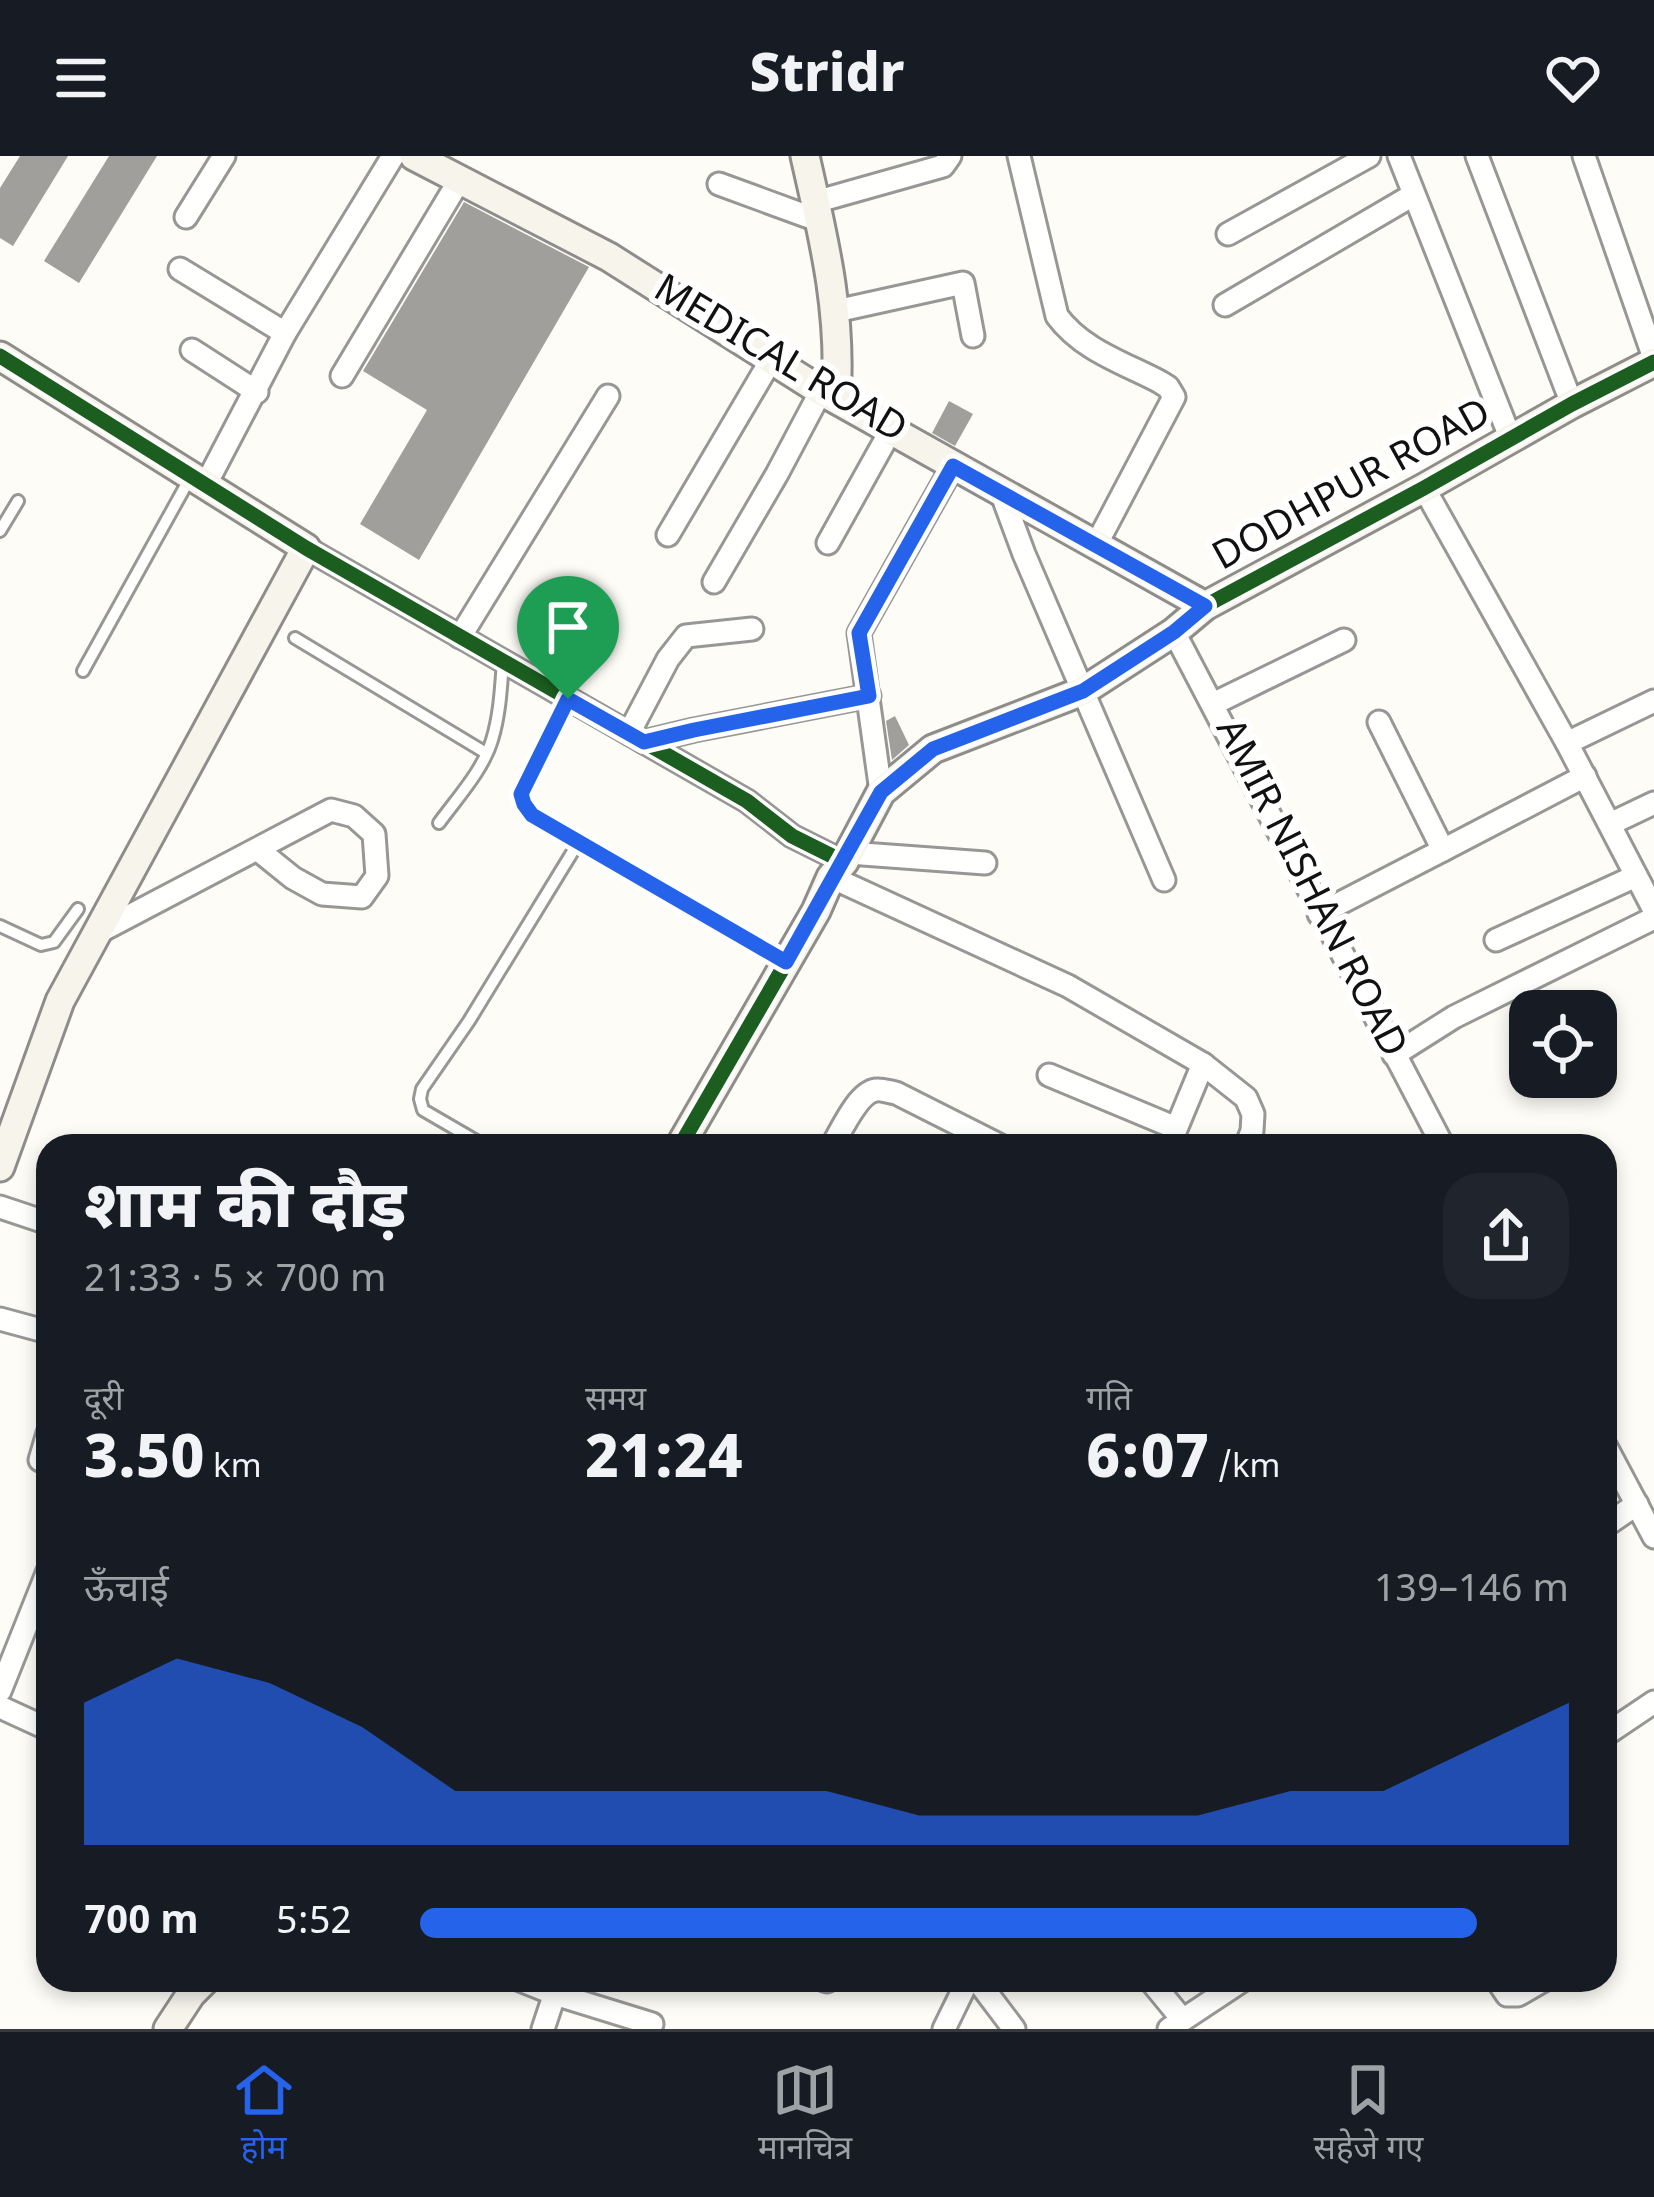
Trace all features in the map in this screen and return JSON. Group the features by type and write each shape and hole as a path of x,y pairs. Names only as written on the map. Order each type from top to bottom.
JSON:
{"street":[{"path":"186,217 224,156"},
{"path":"199,480 256,392 285,333 393,156"},
{"name":"MEDICAL ROAD","path":"414,156 609,257 828,395 1205,606"},
{"path":"714,582 828,395 839,359 836,311 805,156"},
{"path":"719,184 817,212 943,166 950,156"},
{"path":"1019,156 1057,316 1084,344 1160,382 1174,397 1096,545"},
{"path":"1228,234 1369,156"},
{"path":"1399,156 1510,437"},
{"path":"1477,156 1572,404"},
{"path":"1584,156 1654,360"},
{"path":"342,376 460,179"},
{"path":"1225,305 1413,195"},
{"path":"180,268 285,333"},
{"path":"836,311 963,283 973,336"},
{"path":"193,350 256,392"},
{"path":"1,359 306,548 747,801 792,836 1203,1064 1246,1098 1253,1114 1251,1134"},
{"path":"668,535 771,360"},
{"name":"DODHPUR ROAD","path":"687,1134 881,792 933,749 1083,691 1174,632 1205,606 1654,360"},
{"path":"460,637 608,396"},
{"path":"828,543 890,430"},
{"path":"881,792 859,633 953,466"},
{"path":"1394,1055 1653,907 1424,488"},
{"path":"1001,492 1164,880"},
{"path":"0,1167 60,1001 306,548"},
{"path":"637,738 668,659 686,636 752,629"},
{"name":"AMIR NISHAN ROAD","path":"1174,632 1437,1134"},
{"path":"1213,704 1344,640"},
{"path":"637,738 869,696"},
{"path":"1567,743 1654,701"},
{"path":"1379,722 1444,850"},
{"path":"1319,914 1585,776"},
{"path":"1610,824 1654,802"},
{"path":"97,933 257,849 332,810 355,816 374,834 377,876 362,897 322,894 292,878 257,849"},
{"path":"841,864 985,862"},
{"path":"1496,940 1636,876"},
{"path":"1173,1134 1203,1064"},
{"path":"1048,1075 1166,1134"},
{"path":"839,1134 860,1099 879,1089 977,1134"},
{"path":"0,1207 36,1219"},
{"path":"0,1319 36,1329"},
{"path":"1617,1467 1654,1537"},
{"path":"1617,1518 1637,1504"},
{"path":"0,1691 36,1601"},
{"path":"1617,1727 1654,1702"},
{"path":"0,1707 36,1724"},
{"path":"168,2029 191,1992"},
{"path":"189,2029 194,1992"},
{"path":"543,2029 555,1992"},
{"path":"570,1992 652,2024"},
{"path":"944,2029 962,1992"},
{"path":"986,1992 1014,2029"},
{"path":"1157,1992 1176,2024 1219,1992"}],"lane":[{"path":"83,671 199,480"},
{"path":"0,531 18,501"},
{"path":"295,638 487,753"},
{"path":"439,823 492,743 503,662"},
{"path":"568,699 521,794 532,815 786,962"},
{"path":"464,1134 423,1110 422,1089 578,843"},
{"path":"0,926 41,945 55,941 78,909"}],"building":[{"path":"20,156 68,156 13,246 0,238 0,188"},
{"path":"109,156 157,156 79,283 44,261"},
{"path":"464,202 589,267 419,560 360,524 427,410 363,371"},
{"path":"949,401 973,414 955,446 932,433"},
{"path":"895,716 909,745 892,760 886,721"}],"cycle path":[{"path":"0,356 306,548 747,801 792,836 844,862"},
{"path":"687,1134 881,792 933,749 1083,691 1174,632 1205,606 1654,362"}],"route":[{"path":"953,466 1205,606 1174,632 1083,691 933,749 881,792 786,962 532,815 521,794 568,699 644,742 869,696 859,633 953,466"}]}
